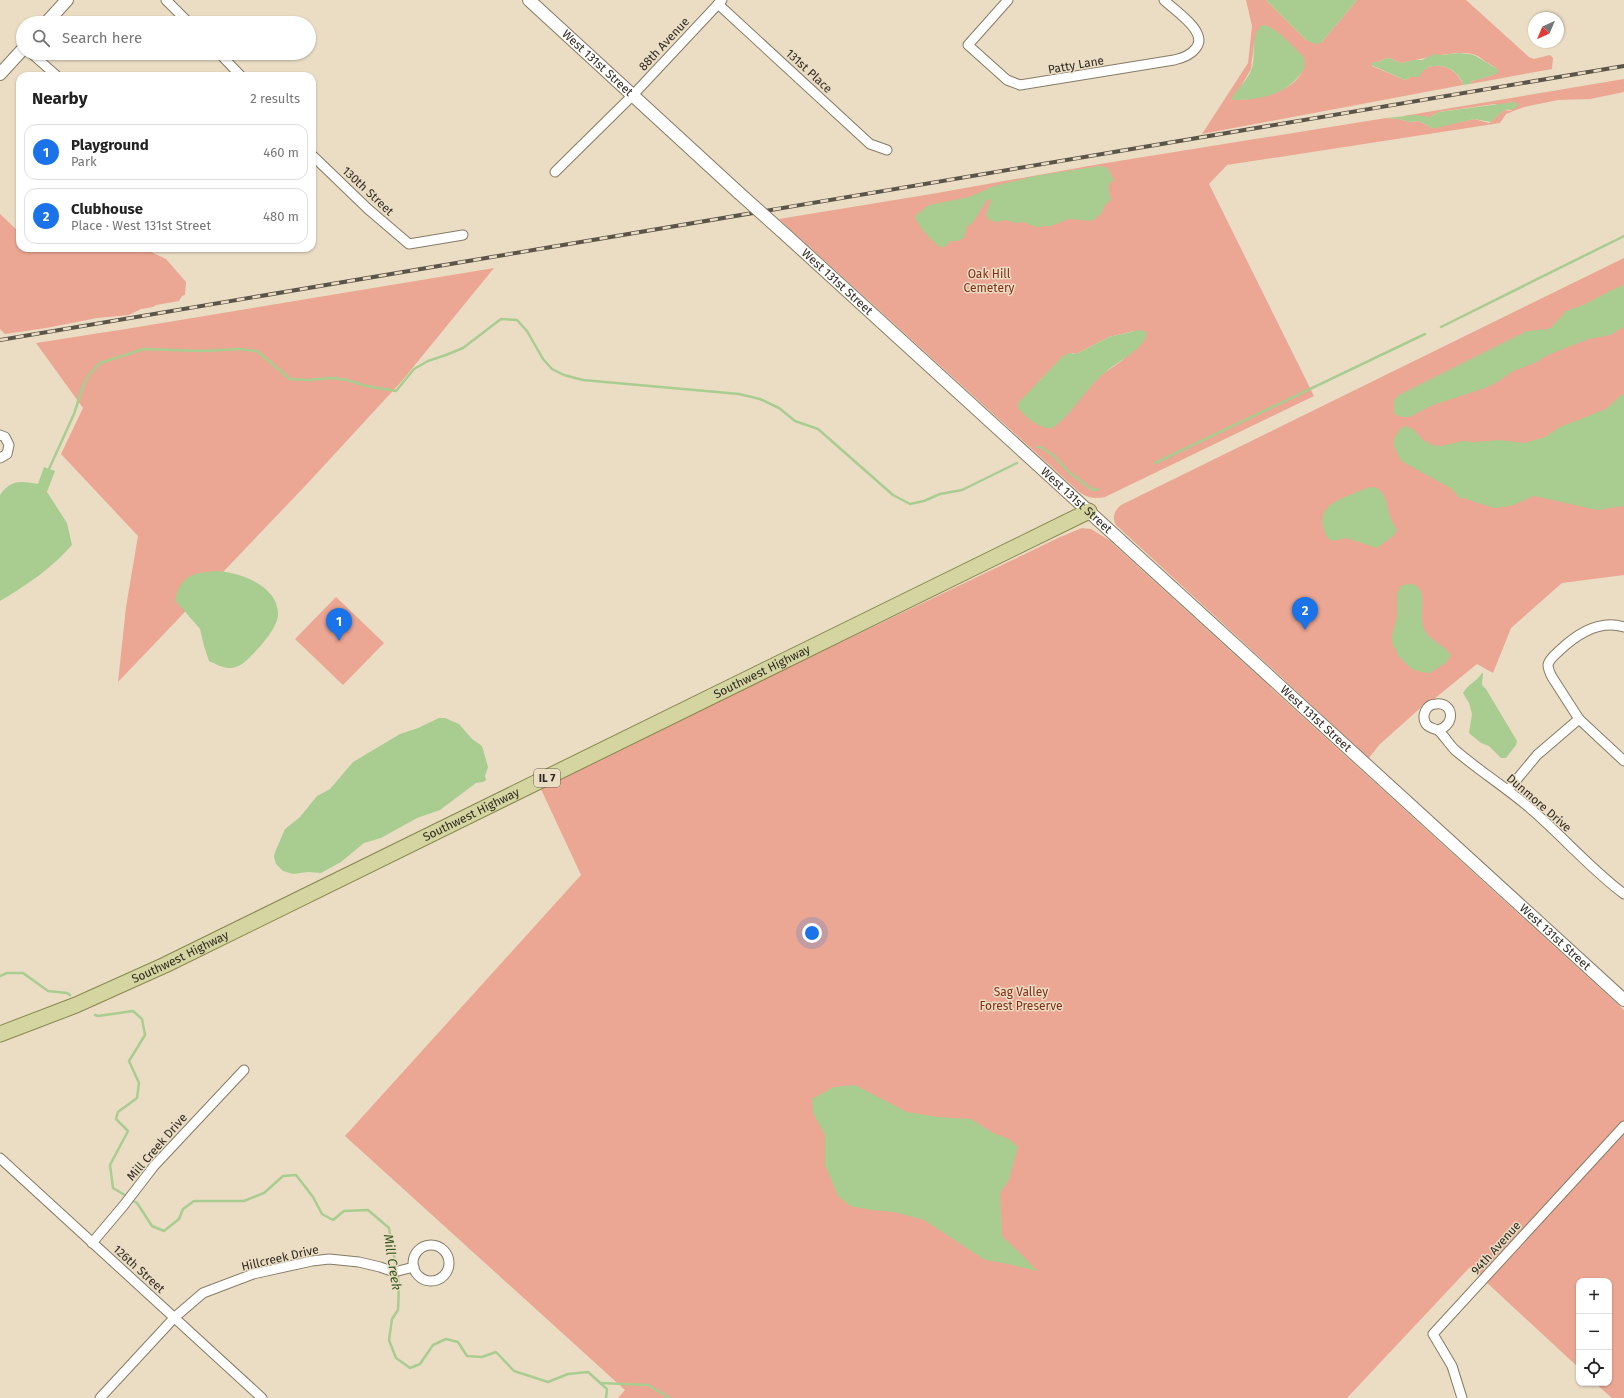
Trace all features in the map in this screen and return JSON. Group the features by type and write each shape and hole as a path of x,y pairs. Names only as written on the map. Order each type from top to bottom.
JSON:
{"main road":[{"name":"Southwest Highway","path":"0,1034 76,1005 165,965 1089,511"}],"street":[{"path":"166,0 182,16"},
{"name":"West 131st Street","path":"529,0 1624,1000"},
{"name":"Patty Lane","path":"1008,0 968,45 1007,80 1020,85 1182,58 1195,50 1200,40 1197,31 1164,0"},
{"path":"51,16 62,2"},
{"name":"88th Avenue","path":"556,172 633,95 720,2"},
{"name":"131st Place","path":"720,2 870,144 887,150"},
{"path":"0,74 16,57"},
{"path":"39,60 52,72"},
{"path":"226,60 237,72"},
{"name":"130th Street","path":"316,159 368,209 409,244 463,236"},
{"path":"0,434 5,437 9,445 7,454 0,458"},
{"path":"1624,627 1612,625 1587,630 1574,637 1550,660 1548,665 1549,670 1579,719 1624,761"},
{"path":"1508,790 1537,755 1579,719"},
{"name":"Dunmore Drive","path":"1438,730 1454,749 1526,805 1624,894"},
{"name":"Mill Creek Drive","path":"92,1243 154,1166 244,1070"},
{"name":"94th Avenue","path":"1462,1398 1452,1366 1433,1334 1624,1126"},
{"name":"126th Street","path":"0,1158 262,1398"},
{"name":"Hillcreek Drive","path":"100,1398 175,1317 202,1293 253,1274 312,1261 329,1259 359,1262 398,1271 414,1267"}],"green space":[{"path":"1246,0 1266,0 1306,40 1321,43 1357,0 1466,0 1529,57 1534,59 1550,55 1553,58 1552,69 1470,84 1472,81 1493,75 1497,68 1475,55 1465,53 1447,54 1401,63 1387,58 1373,62 1372,66 1405,80 1429,67 1445,67 1450,69 1458,76 1463,85 1202,134 1248,63 1252,26","holes":["1277,32 1304,58 1303,69 1298,78 1289,86 1267,95 1243,100 1233,100 1251,69 1254,44"]},
{"name":"Oak Hill Cemetery","path":"1624,79 1624,92 1590,99 1558,100 1524,107 1506,114 1500,123 1227,165 1209,184 1314,396 1105,497 1090,497 1078,491 779,219 1100,164 1386,118 1410,122 1419,121 1432,128 1474,119 1489,123 1504,110 1513,111 1495,104 1439,112 1430,117 1403,116","holes":["1134,331 1123,360 1100,376 1055,426 1036,422 1030,419 1040,380 1072,353 1076,354 1109,337"]},
{"path":"0,214 16,229 16,252 151,252 166,259 186,282 185,295 182,296 179,301 141,309 129,315 97,318 5,334 0,329"},
{"path":"1624,258 1624,575 1562,583 1511,628 1493,673 1477,664 1434,699 1426,703 1379,745 1369,758 1116,525 1114,514 1121,505"},
{"path":"494,268 401,382 307,484 118,682 126,607 138,536 61,454 83,408 36,343"},
{"name":"Sag Valley Forest Preserve","path":"1082,528 1091,529 1109,540 1624,1010 1624,1398 1612,1398 1598,1386 1612,1386 1612,1278 1576,1278 1576,1365 1470,1267 1347,1398 618,1398 625,1390 345,1136 581,875 540,787 1060,537"},
{"path":"336,597 384,643 343,685 295,639"}],"shaded area":[{"path":"1266,0 1357,0 1321,43 1315,44 1306,40"},
{"path":"1262,25 1278,32 1289,42 1304,58 1305,67 1292,84 1274,94 1254,99 1233,100 1232,97 1246,80 1252,68 1256,34"},
{"path":"1460,53 1476,56 1497,68 1498,72 1496,74 1472,81 1470,84 1463,85 1458,75 1444,67 1432,66 1424,70 1419,77 1410,77 1405,80 1371,65 1373,62 1387,58 1401,63 1422,60 1434,54 1442,55"},
{"path":"1515,102 1519,104 1515,109 1504,110 1491,122 1474,119 1432,128 1419,121 1410,122 1386,118 1415,115 1430,117 1439,112"},
{"path":"1100,166 1108,168 1114,181 1110,182 1109,187 1111,200 1105,205 1101,214 1092,221 1069,219 1051,226 1036,227 1023,222 1016,223 1005,220 997,222 989,220 986,215 991,200 989,199 973,222 967,227 964,238 957,241 951,241 946,246 941,247 934,243 918,223 915,216 929,205 969,197 994,186 1035,176"},
{"path":"1624,285 1624,327 1610,335 1589,339 1555,352 1537,362 1513,371 1488,387 1433,405 1409,417 1401,417 1395,414 1394,400 1399,395 1527,331 1548,329 1552,327 1566,311 1583,305"},
{"path":"1139,330 1147,332 1146,338 1138,348 1100,376 1061,422 1053,428 1038,425 1029,419 1018,408 1018,403 1063,356 1070,353 1076,354 1109,337"},
{"path":"1624,393 1624,506 1597,510 1534,496 1511,506 1494,508 1459,498 1452,489 1403,462 1394,446 1394,439 1400,429 1406,426 1414,430 1423,440 1432,445 1441,446 1463,441 1475,442 1500,440 1524,443 1545,437 1560,427 1606,409"},
{"path":"44,467 55,471 47,492 67,523 72,545 39,576 0,601 0,495 8,486 17,482 38,484"},
{"path":"1373,487 1381,492 1386,500 1389,515 1397,530 1395,534 1377,548 1346,538 1333,541 1329,539 1325,534 1322,523 1325,511 1328,507 1344,497"},
{"path":"220,571 239,575 257,583 272,595 278,613 276,624 257,650 245,662 233,668 219,666 209,661 200,629 175,600 181,584 186,579 197,573"},
{"path":"1412,584 1417,586 1422,595 1422,620 1425,631 1451,655 1447,662 1430,673 1412,669 1398,656 1396,649 1393,646 1392,636 1397,617 1397,593 1402,585"},
{"path":"1482,673 1482,685 1486,689 1517,741 1516,745 1506,758 1501,758 1489,746 1481,743 1469,733 1472,714 1469,703 1463,693 1467,687"},
{"path":"439,718 445,718 459,724 472,739 482,746 488,767 485,776 486,780 476,783 440,810 417,818 381,838 364,843 341,862 321,873 308,872 293,874 283,871 276,864 274,857 275,852 285,829 300,817 317,796 330,789 353,762 400,734 418,728"},
{"path":"855,1085 907,1112 938,1117 971,1119 993,1133 1009,1139 1018,1147 1009,1180 1000,1193 1002,1236 1037,1271 985,1260 924,1220 894,1212 850,1206 838,1196 825,1165 825,1135 813,1113 812,1099 834,1087"}],"waterway":[{"path":"1441,327 1624,236"},
{"path":"49,469 74,414 83,386 89,375 100,363 144,349 203,351 239,349 257,351 290,379 308,380 332,378 396,391 414,369 428,361 463,348 501,319 517,320 527,331 543,359 552,369 564,375 583,380 739,394 760,399 779,408 795,421 818,429 893,495 910,504 924,501 940,494 962,490 1017,463"},
{"path":"1155,463 1425,334"},
{"path":"1037,447 1041,447 1054,456 1070,473 1093,490 1098,489"},
{"name":"Mill Creek","path":"0,976 7,973 23,973 48,991 67,993 70,995"},
{"name":"Mill Creek","path":"95,1015 98,1016 133,1011 142,1019 145,1035 129,1061 139,1083 137,1098 118,1112 116,1119 128,1131 110,1165 113,1188 128,1197"},
{"name":"Mill Creek","path":"132,1200 137,1203 152,1226 164,1231 179,1219 183,1209 194,1201 244,1201 264,1193 283,1176 296,1175 313,1197 322,1214 333,1220 344,1211 368,1210 389,1228 399,1284 398,1310 392,1319 389,1340 396,1358 410,1368 420,1364 433,1345 446,1339 458,1342 467,1356 482,1357 496,1352 514,1371 548,1382 568,1374 588,1372 607,1389 606,1398"},
{"path":"600,1383 648,1385 670,1398"}],"railway":[{"path":"0,340 1624,66"}],"place":[{"name":"Clubhouse","path":"1305,630"},
{"name":"Playground","path":"339,641"}]}
